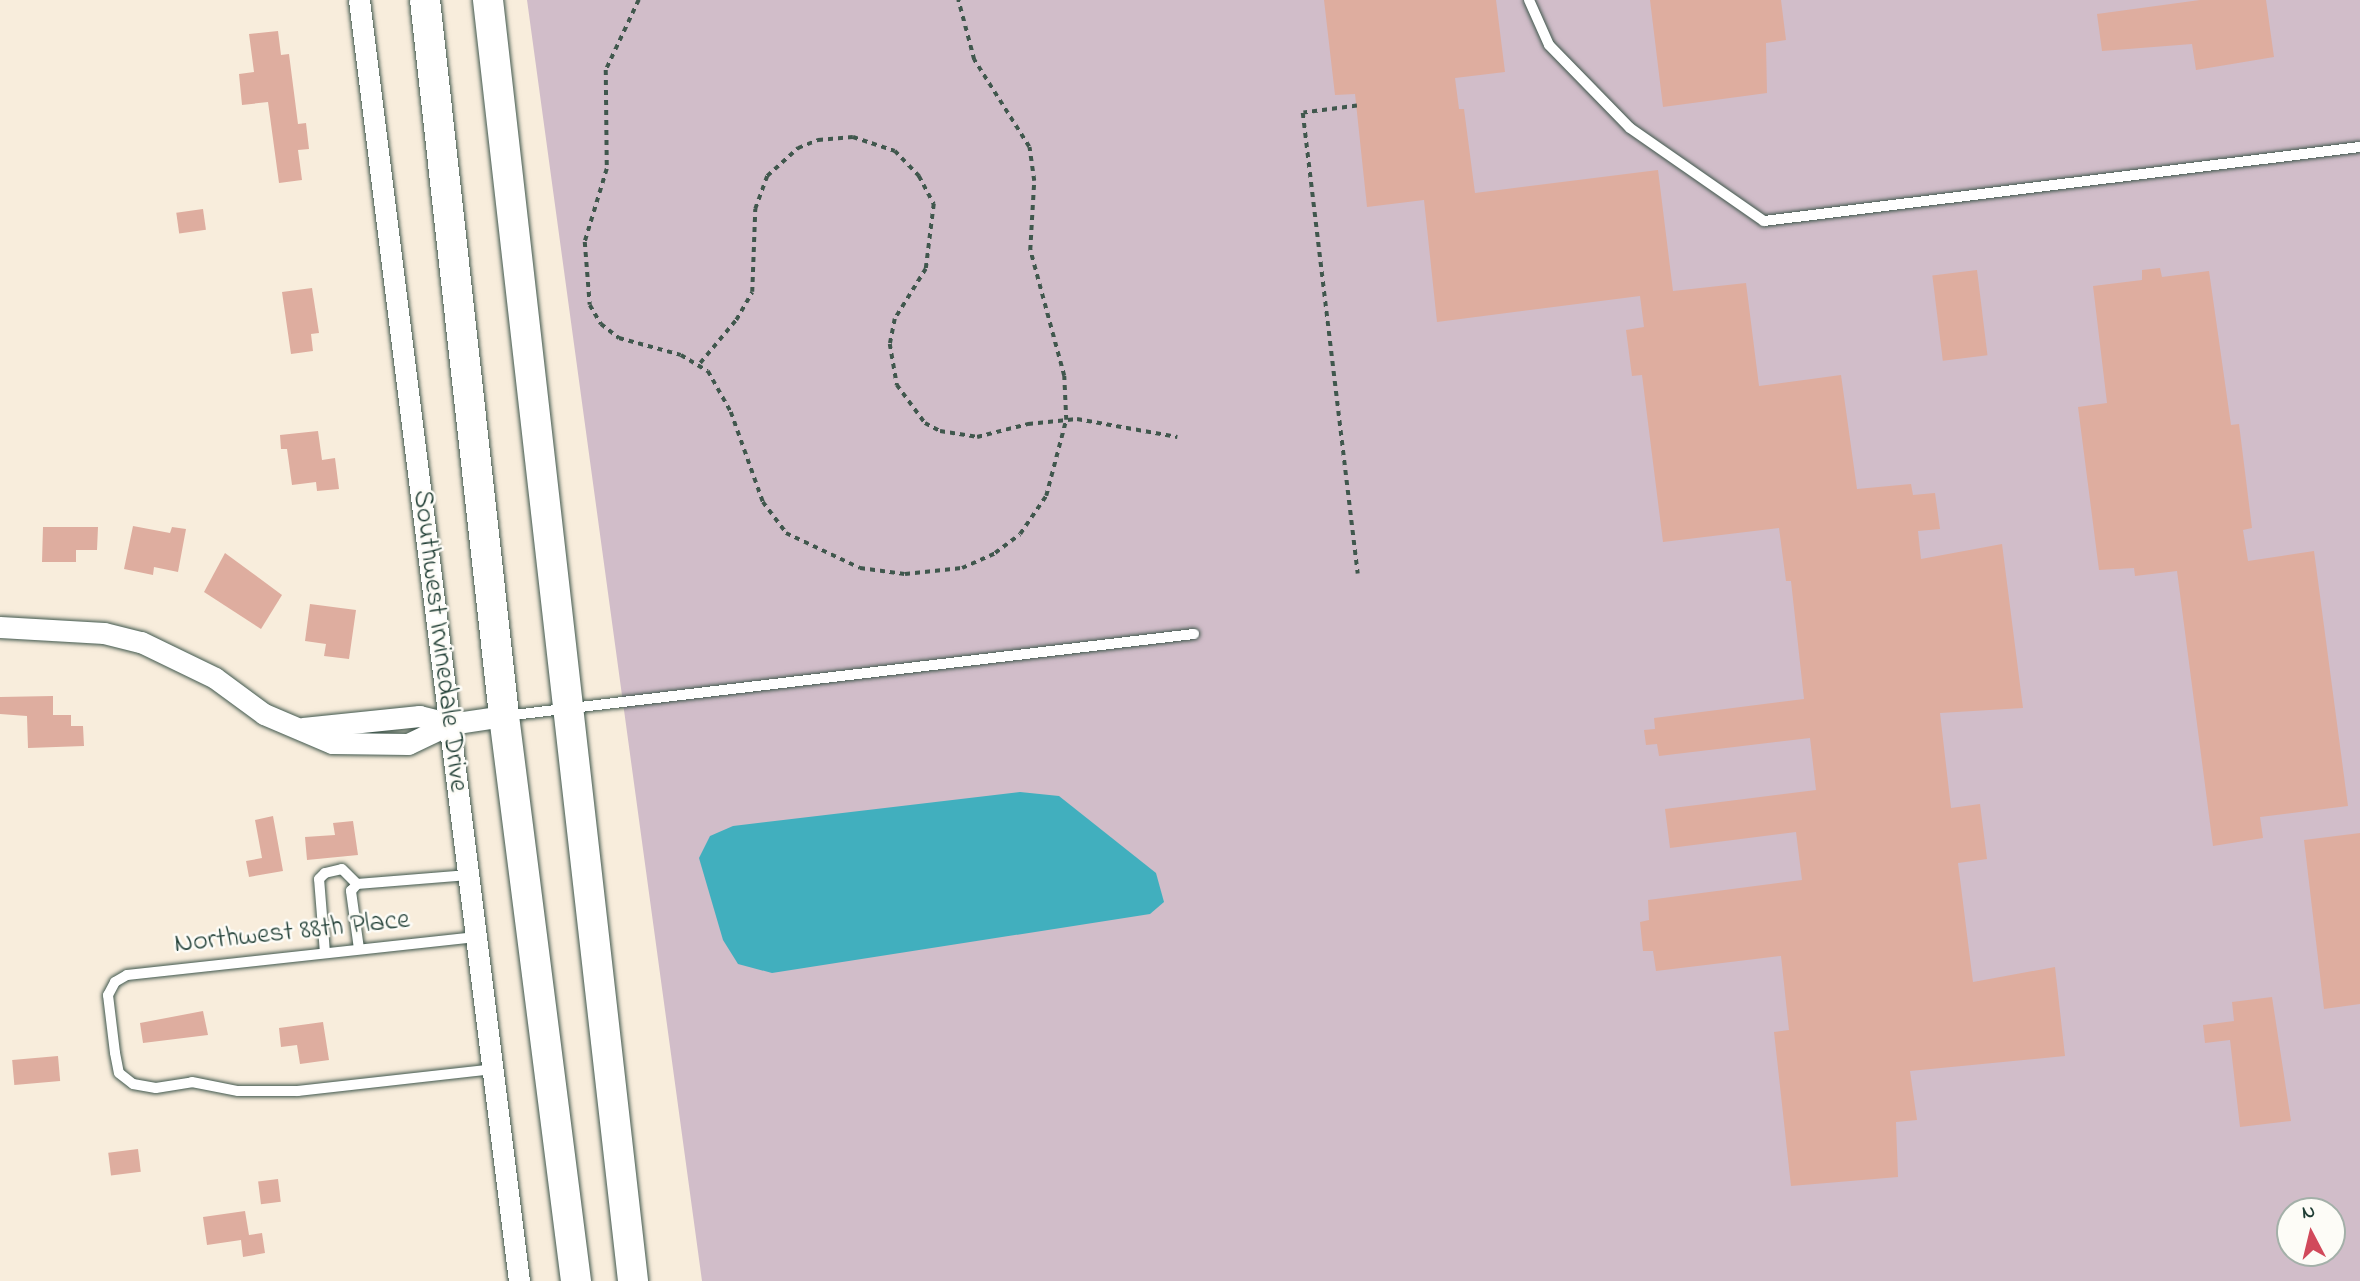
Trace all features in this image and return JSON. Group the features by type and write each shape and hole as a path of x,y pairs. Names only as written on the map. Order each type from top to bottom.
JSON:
{"main road":[{"name":"Southwest Irvinedale Drive","path":"425,0 505,716 576,1281"},
{"path":"488,0 633,1281"}],"street":[{"name":"Southwest Irvinedale Drive","path":"359,0 519,1281"},
{"path":"0,627 104,633 141,642 215,678 264,713 301,728 419,716 450,724 505,716"}],"lane":[{"path":"1530,0 1549,45 1630,128 1765,221 2360,147"},
{"path":"505,716 1194,634"},
{"path":"325,953 319,880 325,873 342,869 357,884"},
{"path":"359,949 351,891 357,884 469,875"},
{"name":"Northwest 88th Place","path":"476,937 137,973 115,982 108,995 115,1054 119,1073 133,1084 156,1088 192,1082 238,1091 298,1091 493,1069"}],"path":[{"path":"639,0 606,70 607,169 584,242 586,288 601,324 619,338 700,363 731,412 772,519 786,533 833,558 883,572 935,573 962,568 995,553 1020,534 1046,496 1066,420 1061,361 1030,250 1034,181 1029,148 974,60 958,0"},
{"path":"1357,106 1303,113 1358,574"},
{"path":"700,363 748,299 760,191 781,160 798,148 835,138 883,145 919,176 935,215 926,269 895,319 890,344 897,385 925,423 940,431 977,436 1066,420 1177,437"}],"shaded area":[{"path":"527,0 2360,0 2360,1281 702,1281"}],"water":[{"path":"1020,792 1059,796 1156,873 1164,902 1150,914 772,973 738,964 723,940 699,858 710,836 733,826"}],"building":[{"path":"1324,0 1496,0 1505,72 1455,78 1459,109 1464,109 1475,193 1658,170 1673,291 1746,283 1759,386 1841,375 1857,489 1911,484 1913,495 1935,493 1940,529 1918,531 1921,559 2002,544 2023,708 1940,713 1951,808 1980,804 1987,859 1958,863 1973,982 2055,967 2065,1056 1910,1071 1917,1120 1896,1122 1898,1177 1791,1186 1774,1032 1789,1030 1781,956 1656,971 1653,951 1643,951 1640,922 1649,920 1648,900 1802,880 1796,832 1670,848 1665,809 1816,790 1810,738 1659,756 1657,744 1646,745 1644,730 1655,729 1654,718 1804,699 1791,581 1786,581 1779,528 1663,542 1642,375 1632,376 1626,330 1644,327 1640,296 1437,322 1424,200 1367,207 1355,94 1335,95"},
{"path":"1650,0 1781,0 1786,40 1766,43 1767,93 1663,107"},
{"path":"2200,0 2266,0 2274,57 2196,70 2192,44 2102,51 2097,14"},
{"path":"278,31 281,55 289,54 298,124 306,123 309,149 298,150 302,180 279,183 268,102 242,105 239,74 254,72 249,34"},
{"path":"203,209 206,230 179,234 176,213"},
{"path":"2160,268 2162,277 2209,271 2231,425 2239,424 2252,528 2243,530 2248,561 2314,551 2348,806 2260,817 2263,838 2213,846 2177,571 2135,576 2134,568 2099,570 2078,407 2107,403 2093,286 2142,280 2142,270"},
{"path":"1977,270 1987,355 1943,361 1932,275"},
{"path":"312,288 319,333 311,334 313,351 291,354 282,292"},
{"path":"318,431 322,460 335,458 339,489 317,491 316,482 292,485 287,449 281,449 280,435"},
{"path":"133,526 170,533 172,527 186,529 178,572 154,567 153,575 124,569"},
{"path":"43,527 98,527 97,550 76,550 76,562 42,562"},
{"path":"225,553 282,595 261,629 204,592"},
{"path":"310,604 356,610 349,659 324,656 326,644 305,641"},
{"path":"53,696 53,715 71,715 71,726 83,726 84,746 28,748 27,716 0,714 0,697"},
{"path":"273,816 283,871 249,877 246,861 262,858 255,820"},
{"path":"353,821 358,855 307,860 305,837 335,835 333,823"},
{"path":"2360,833 2360,1004 2324,1009 2304,840"},
{"path":"2272,997 2291,1121 2240,1127 2230,1040 2205,1043 2203,1025 2234,1021 2232,1002"},
{"path":"203,1011 208,1035 143,1043 140,1023"},
{"path":"323,1022 329,1060 300,1064 297,1045 281,1047 279,1028"},
{"path":"58,1056 60,1081 14,1085 12,1060"},
{"path":"138,1149 141,1172 111,1175 108,1153"},
{"path":"278,1179 281,1202 261,1204 258,1181"},
{"path":"245,1211 249,1235 262,1233 265,1253 243,1257 241,1240 207,1245 203,1217"}]}
